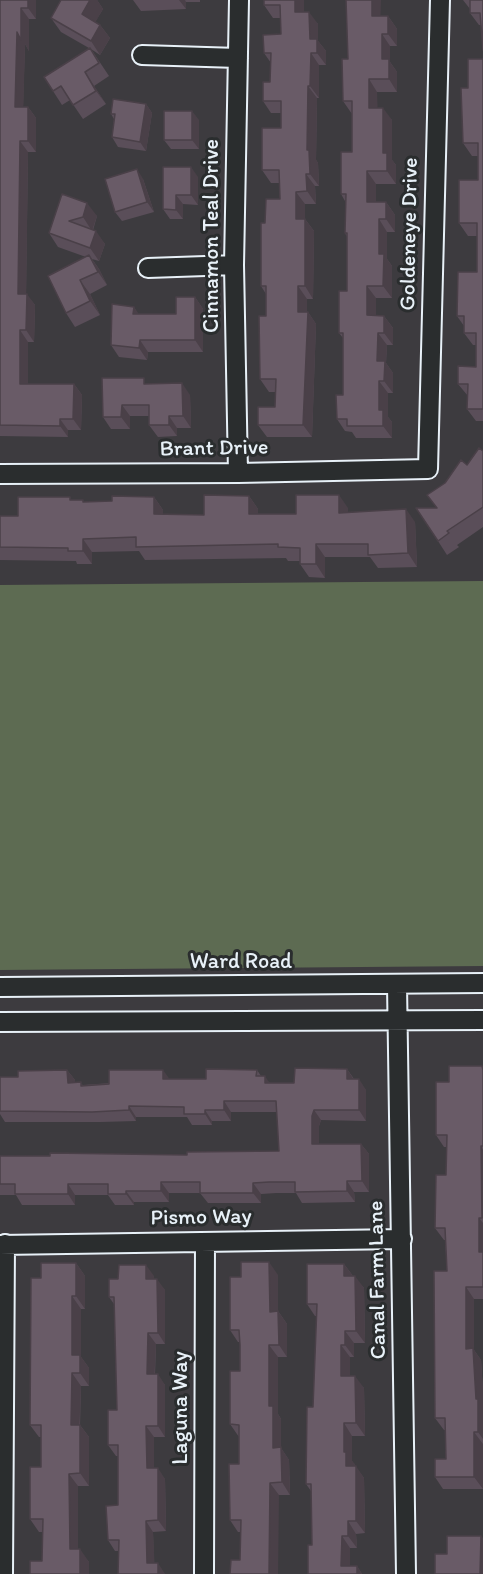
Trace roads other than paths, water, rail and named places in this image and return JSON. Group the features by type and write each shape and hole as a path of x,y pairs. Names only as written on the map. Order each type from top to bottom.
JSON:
{"street":[{"name":"Cinnamon Teal Drive","path":"238,473 234,265 239,0"},
{"name":"Goldeneye Drive","path":"428,469 440,0"},
{"path":"142,55 238,58"},
{"path":"148,268 234,265"},
{"name":"Brant Drive","path":"0,474 428,469"},
{"name":"Ward Road","path":"0,987 483,983"},
{"name":"Canal Farm Lane","path":"397,985 406,1574"},
{"path":"0,1022 483,1020"},
{"name":"Pismo Way","path":"2,1244 402,1239"},
{"name":"Laguna Way","path":"204,1574 205,1242"},
{"path":"2,1244 3,1574"}]}
